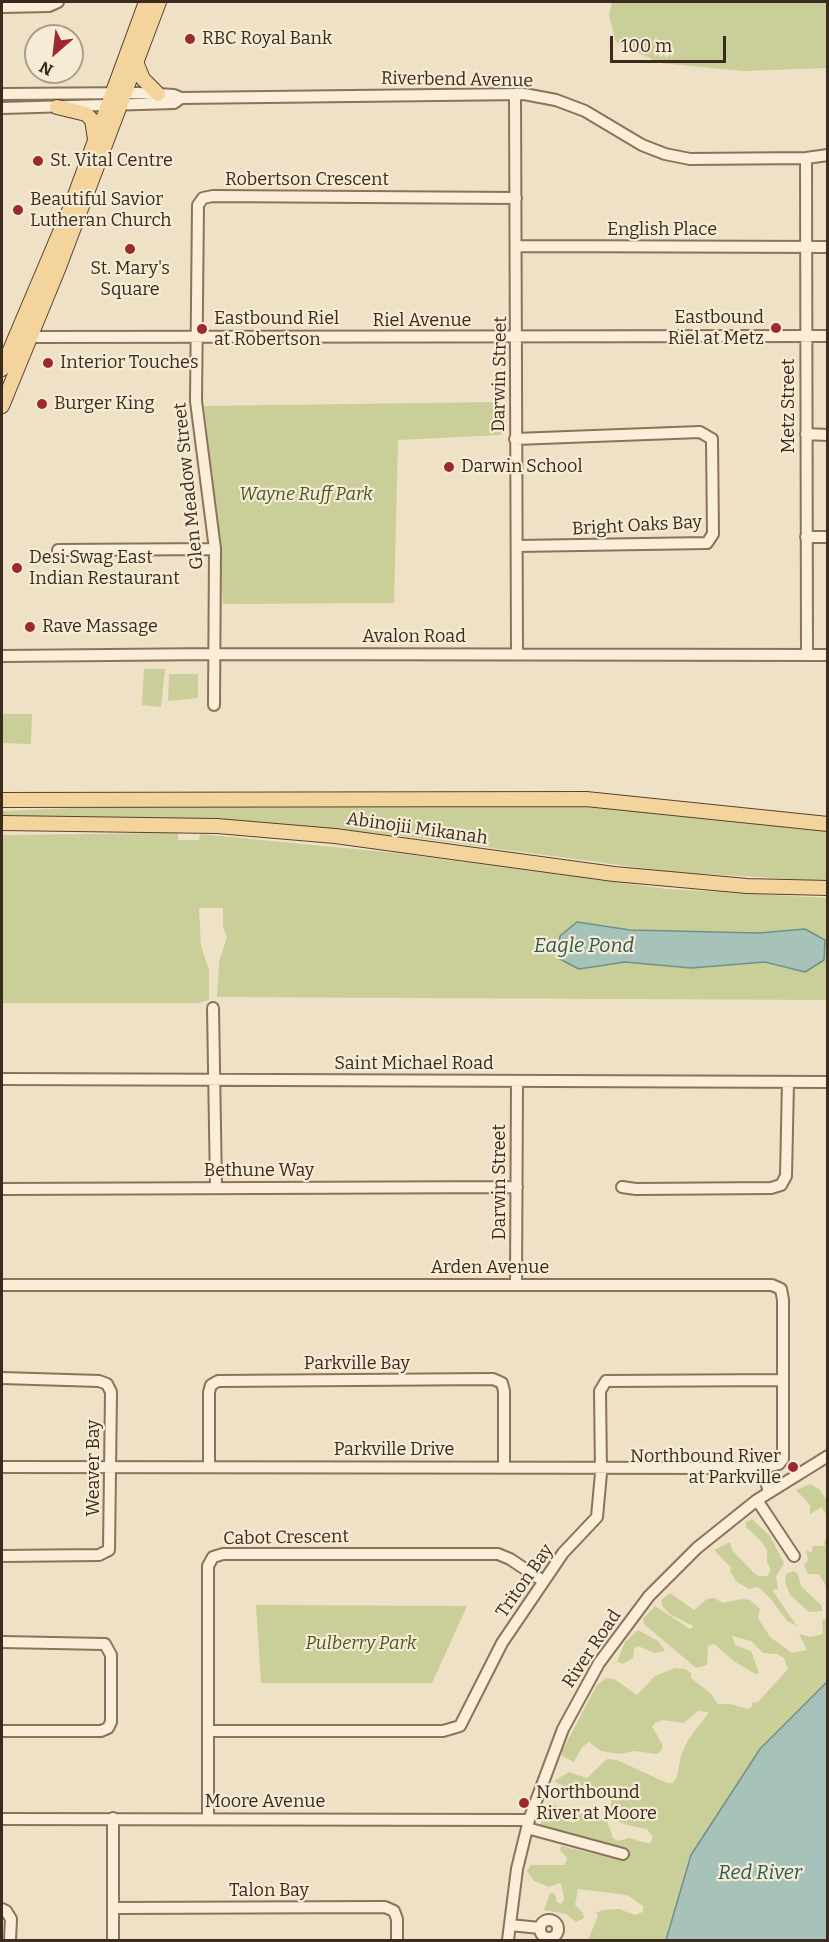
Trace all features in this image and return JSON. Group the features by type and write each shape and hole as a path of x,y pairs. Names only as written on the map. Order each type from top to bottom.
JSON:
{"main road":[{"path":"2,369 23,337 115,100 146,2"},
{"path":"2,406 23,337 95,141 136,62 159,2"},
{"path":"136,62 143,80 158,94"},
{"path":"57,107 86,114 92,120 95,141"},
{"name":"Abinojii Mikanah","path":"2,800 586,799 828,824"},
{"name":"Abinojii Mikanah","path":"2,823 217,826 335,836 614,874 747,886 828,888"}],"street":[{"path":"2,7 49,6 58,2"},
{"path":"2,94 115,100"},
{"name":"Riverbend Avenue","path":"115,100 158,94 174,94 181,98 515,94 556,100 585,111 642,145 665,154 690,159 806,158 828,155"},
{"name":"Darwin Street","path":"515,94 517,246 515,439 518,654"},
{"name":"Riverbend Avenue","path":"115,100 174,103 181,98"},
{"path":"2,108 57,107 115,100"},
{"name":"Metz Street","path":"806,158 807,655"},
{"name":"Robertson Crescent","path":"198,336 198,205 203,198 516,198"},
{"name":"English Place","path":"517,246 828,248"},
{"name":"Glen Meadow Street","path":"198,336 196,401 215,549 214,705"},
{"name":"Riel Avenue","path":"23,337 828,336"},
{"name":"Bright Oaks Bay","path":"515,439 700,432 712,439 713,463 713,534 707,543 517,546"},
{"path":"806,434 828,435"},
{"path":"806,537 828,537"},
{"path":"58,550 215,549"},
{"name":"Avalon Road","path":"2,656 828,655"},
{"path":"213,1008 216,1187"},
{"name":"Saint Michael Road","path":"2,1079 828,1082"},
{"name":"Darwin Street","path":"516,1284 517,1081"},
{"path":"622,1186 636,1189 771,1188 781,1185 786,1176 788,1082"},
{"name":"Bethune Way","path":"2,1188 517,1187"},
{"name":"Arden Avenue","path":"2,1285 777,1286 783,1294 783,1459 779,1464 762,1468"},
{"name":"Weaver Bay","path":"2,1378 99,1381 107,1384 111,1392 110,1545 105,1554 2,1556"},
{"name":"Parkville Bay","path":"209,1467 209,1392 211,1385 218,1381 493,1379 502,1383 504,1391 504,1467"},
{"name":"Triton Bay","path":"209,1731 452,1730 465,1720 497,1652 543,1581 563,1553 597,1516 601,1468 600,1391 606,1381 783,1380"},
{"name":"River Road","path":"508,1941 516,1869 528,1824 567,1721 599,1663 649,1596 689,1555 757,1500 828,1456"},
{"name":"Parkville Drive","path":"2,1467 762,1468"},
{"path":"762,1468 769,1492"},
{"path":"757,1500 794,1556"},
{"name":"Cabot Crescent","path":"208,1819 208,1566 213,1557 218,1554 498,1554 510,1558 543,1581"},
{"path":"2,1642 105,1644 111,1655 111,1722 108,1728 101,1731 2,1731"},
{"path":"112,1818 113,1941"},
{"name":"Moore Avenue","path":"2,1819 112,1818 528,1824 624,1854"},
{"name":"Talon Bay","path":"113,1908 385,1907 394,1911 397,1919 397,1941"},
{"path":"2,1909 10,1918 10,1941"},
{"path":"510,1925 540,1928"}],"green space":[{"path":"612,2 827,2 827,68 743,71 660,63 616,42 609,15"},
{"name":"Wayne Ruff Park","path":"500,402 501,435 398,440 394,603 223,604 217,513 204,406"},
{"path":"144,669 165,669 161,707 142,705"},
{"path":"169,674 198,674 198,698 168,701"},
{"path":"2,714 32,714 31,744 2,743"},
{"path":"584,803 827,828 827,881 672,872 410,837 313,827 205,819 2,816 2,811 175,804"},
{"path":"178,833 178,840 199,840 200,834 396,853 667,889 827,898 827,1000 217,997 219,962 227,937 223,927 223,908 199,908 201,946 209,970 209,1000 197,1003 2,1003 2,835"},
{"path":"811,1484 820,1490 827,1501 827,1516 822,1507 810,1514 810,1505 796,1490"},
{"path":"752,1519 770,1536 784,1563 776,1577 778,1589 772,1590 797,1626 787,1621 771,1599 758,1587 749,1589 736,1581 730,1571 731,1568 714,1550 730,1542 732,1550 754,1573 767,1576 771,1570 767,1562 767,1550 746,1527 746,1522"},
{"path":"828,1540 827,1588 819,1574 808,1574 804,1566 808,1560 806,1550 811,1553 813,1546 825,1546 824,1541"},
{"path":"793,1571 798,1574 801,1586 822,1606 822,1611 809,1612 790,1595 785,1582 786,1574"},
{"path":"670,1593 694,1610 707,1599 714,1598 723,1603 741,1599 750,1600 760,1609 758,1618 770,1637 792,1653 807,1650 799,1634 810,1637 823,1634 822,1621 827,1618 827,1682 760,1749 666,1940 588,1940 598,1916 596,1913 602,1910 619,1909 635,1915 643,1912 643,1906 627,1895 578,1889 575,1905 583,1913 584,1918 576,1922 566,1914 544,1910 550,1893 555,1894 557,1902 561,1904 564,1900 562,1887 560,1883 549,1887 534,1881 527,1871 531,1865 565,1865 567,1858 560,1850 561,1846 620,1860 625,1858 626,1854 618,1846 551,1832 540,1826 545,1806 552,1804 562,1808 567,1812 567,1821 574,1823 580,1814 586,1812 603,1818 607,1821 613,1838 618,1841 629,1838 650,1844 653,1837 647,1829 627,1825 611,1818 611,1801 606,1795 567,1788 554,1781 569,1772 587,1778 607,1759 617,1760 667,1783 673,1783 677,1777 681,1755 688,1740 709,1712 698,1711 684,1723 662,1720 655,1723 652,1727 662,1744 662,1750 657,1754 634,1751 619,1754 601,1751 589,1742 582,1747 574,1762 562,1756 562,1751 597,1685 606,1678 614,1679 637,1695 655,1676 675,1668 685,1669 691,1673 691,1678 710,1693 718,1704 730,1704 749,1709 753,1705 751,1703 758,1702 788,1669 784,1658 777,1654 763,1653 751,1641 732,1636 735,1645 751,1651 759,1673 756,1674 735,1662 714,1644 708,1646 707,1665 696,1668 644,1624 643,1619 655,1606 690,1629 694,1626 671,1615 663,1607 661,1600"},
{"name":"Pulberry Park","path":"256,1605 467,1606 432,1683 261,1683"},
{"path":"638,1630 658,1641 665,1651 655,1653 638,1646 634,1648 633,1658 623,1664 617,1662 625,1642"}],"water":[{"name":"Eagle Pond","path":"577,922 630,930 759,933 805,929 825,940 824,960 805,972 765,962 691,968 625,962 579,969 558,958 560,936"},
{"name":"Red River","path":"827,1682 827,1940 666,1940 691,1855 760,1749"}],"place":[{"name":"RBC Royal Bank","path":"190,39"},
{"name":"St. Vital Centre","path":"38,161"},
{"name":"Beautiful Savior Lutheran Church","path":"18,210"},
{"name":"St. Mary's Square","path":"130,249"},
{"name":"Eastbound Riel at Metz","path":"776,328"},
{"name":"Eastbound Riel at Robertson","path":"202,329"},
{"name":"Interior Touches","path":"48,363"},
{"name":"Burger King","path":"42,404"},
{"name":"Darwin School","path":"449,467"},
{"name":"Desi Swag East Indian Restaurant","path":"17,568"},
{"name":"Rave Massage","path":"30,627"},
{"name":"Northbound River at Parkville","path":"793,1467"},
{"name":"Northbound River at Moore","path":"524,1803"}]}
